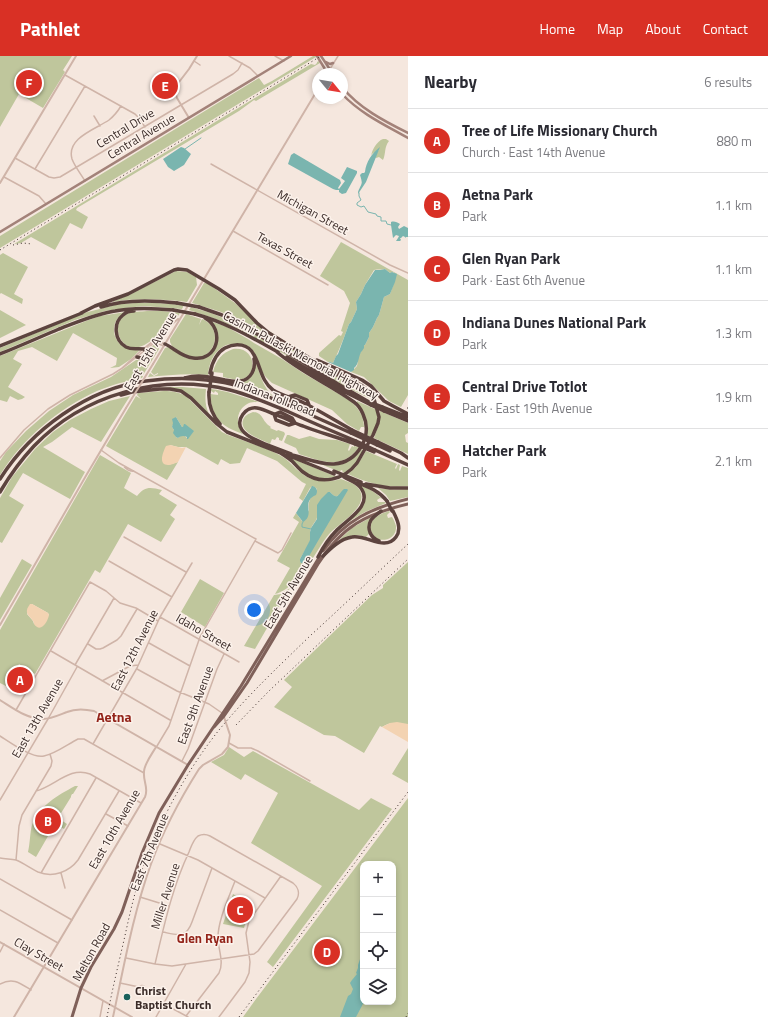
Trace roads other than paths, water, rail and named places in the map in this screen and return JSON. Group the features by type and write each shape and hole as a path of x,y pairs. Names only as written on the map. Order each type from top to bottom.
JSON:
{"highway":[{"path":"81,313 128,294 174,270 187,270 219,289 234,300 269,333 322,365 357,382 371,395 379,417 376,429 357,463 349,471 335,479 318,479 304,473 292,461 279,452"},
{"name":"Casimir Pulaski Memorial Highway","path":"0,346 81,313 104,306 132,301 177,303 199,307 236,321 370,403"},
{"path":"137,357 141,358 146,355 144,350 132,349 123,345 116,335 116,325 120,317 127,312 149,308"},
{"name":"Casimir Pulaski Memorial Highway","path":"0,354 90,317 129,309 149,308 173,310 196,314 230,326 345,392 408,421"},
{"path":"164,345 193,358 202,358 209,354 216,344 216,332 210,322 196,314"},
{"path":"265,338 319,368 357,382"},
{"path":"217,424 211,415 207,401 214,360 220,351 230,345 243,345 250,349 266,383 273,390 310,406 327,415 352,432 408,458"},
{"path":"180,378 192,376 243,381 249,377 254,370 254,359 249,351 242,347 234,346 223,352 217,358 211,373"},
{"path":"276,352 304,372 354,402 363,414 366,424 366,434 361,448 352,457 343,462 324,464 292,455"},
{"path":"305,355 362,380 371,386 380,397 389,404 406,413"},
{"name":"Indiana Toll Road","path":"0,479 29,443 56,419 102,393 129,384 146,381 180,378 220,382 243,387 352,432"},
{"name":"Indiana Toll Road","path":"0,492 22,459 45,435 67,418 110,396 144,387 168,384 194,384 219,387 259,399 408,465"},
{"path":"110,396 119,396 132,392 148,390 176,390 191,398 227,432 334,473 355,483 390,488 408,488"},
{"path":"208,392 209,403 214,418 220,424 228,430 263,443"},
{"path":"356,443 315,431 262,409 254,408 245,412 241,418 240,425 248,436 377,491 387,501"},
{"name":"Casimir Pulaski Memorial Highway","path":"383,409 408,417"},
{"path":"318,557 330,537 361,507 364,496 361,484"},
{"path":"366,484 378,490 384,496 397,524 396,533 391,539 384,542 378,541 373,537 369,528 372,519 381,511"},
{"path":"323,556 338,543 351,537 362,537 384,544 393,540 397,536 399,527 398,520 392,511"}],"main road":[{"name":"Central Avenue","path":"0,232 291,56"},
{"path":"317,56 324,68"},
{"path":"321,56 329,68"},
{"path":"325,62 330,64 333,63"},
{"path":"321,63 328,68"},
{"path":"348,94 364,108 408,133"},
{"path":"348,100 365,115 408,138"},
{"name":"East 5th Avenue","path":"128,896 142,853 168,798 188,764 213,728 219,723 318,557 338,533 359,517 379,508 408,499"},
{"name":"East 5th Avenue","path":"223,714 247,683 323,556 335,541 346,530 367,517 381,511 408,504"},
{"name":"Melton Road","path":"72,1017 81,988 91,967 114,929 128,896"}],"street":[{"path":"0,183 76,56"},
{"path":"189,118 176,96 176,88 197,56"},
{"path":"230,56 251,68 258,76"},
{"path":"275,56 284,61"},
{"path":"330,68 338,56"},
{"path":"194,61 200,65"},
{"name":"Central Drive","path":"35,169 54,178 62,176 234,72 242,63"},
{"path":"65,74 137,115 145,126"},
{"path":"15,158 35,169 85,86"},
{"name":"East 15th Avenue","path":"0,624 152,364 312,99"},
{"path":"85,181 73,160 72,151 74,146 82,136 112,117 121,106"},
{"path":"94,116 100,126"},
{"name":"Michigan Street","path":"211,164 390,265 408,273"},
{"path":"4,177 38,196 46,204"},
{"name":"Texas Street","path":"233,231 328,285"},
{"path":"144,350 152,341 181,316"},
{"path":"152,341 158,341 164,345"},
{"path":"122,368 152,344 156,343 164,345"},
{"path":"0,458 24,430 48,410 70,395 114,374 137,357"},
{"path":"101,450 125,468 134,471"},
{"path":"123,465 256,539 255,542 278,552 282,550 291,533"},
{"path":"124,538 186,572"},
{"path":"0,736 28,753 38,757 50,754 78,739 84,739 144,773 146,766 168,727 200,640 255,542"},
{"path":"109,561 172,597"},
{"name":"East 12th Avenue","path":"93,744 137,668 160,617 192,563"},
{"name":"Idaho Street","path":"50,651 90,582 104,590 120,603 137,609 158,621"},
{"name":"East 13th Avenue","path":"0,800 48,718 114,598"},
{"path":"88,644 101,649 118,639 137,609"},
{"name":"Idaho Street","path":"160,617 238,662"},
{"path":"148,643 190,666"},
{"path":"16,710 50,651 170,720"},
{"name":"East 9th Avenue","path":"182,761 188,749 217,669 224,654"},
{"path":"102,681 130,666 138,665"},
{"path":"137,668 180,693 205,702 223,714 230,733 229,743 238,748 251,748 310,781"},
{"path":"0,700 16,710 32,717 42,719 71,710 79,709 94,712 108,718 156,747 188,764"},
{"name":"East 7th Avenue","path":"113,1017 140,897 160,844 180,802 199,769 224,752 229,743"},
{"path":"16,860 19,823 22,815 52,764 50,754"},
{"path":"36,790 44,788 74,772 85,772 141,803"},
{"name":"East 10th Avenue","path":"14,1017 145,797 147,791 144,773"},
{"path":"40,873 96,778"},
{"path":"0,858 16,860 40,873 61,873 71,868 78,860 119,791"},
{"path":"106,814 128,826"},
{"name":"Miller Avenue","path":"155,964 169,906 187,856 194,842 199,836 203,834 209,836 281,876"},
{"path":"160,844 212,868 265,898"},
{"path":"162,932 178,935 188,931 212,868"},
{"path":"61,873 65,888"},
{"path":"126,958 172,966 249,955 255,953 296,901 298,888 294,884 281,876 251,917 246,933 249,955 250,970 247,980 219,1017"},
{"path":"0,879 72,920"},
{"path":"164,1004 187,1017 219,973 222,965 218,940 219,926 235,881"},
{"path":"140,897 169,906"},
{"path":"0,910 58,943"},
{"name":"Clay Street","path":"0,942 132,1017"},
{"path":"0,952 4,944"},
{"path":"156,1017 186,964"},
{"path":"0,984 7,981 15,981 31,990"},
{"path":"120,983 139,988"},
{"path":"100,1017 103,1001"},
{"path":"124,1017 125,1013"}],"water":[{"path":"181,147 191,154 184,165 174,171 168,167 163,159"},
{"path":"380,147 366,182 358,194 362,184 360,175 365,172 370,158"},
{"path":"294,153 340,180 341,183 338,188 339,189 345,181 341,178 347,167 357,171 357,173 346,193 342,194 339,190 333,189 288,164 291,155"},
{"path":"391,222 400,224 398,227 399,229 404,226 408,228 408,237 405,238 403,236 400,238 400,241 396,241 399,236 396,235 393,238"},
{"path":"385,269 390,273 392,272 397,274 395,282 390,294 384,297 379,315 369,333 369,337 364,345 354,370 351,372 328,362 333,363 338,354 349,324 357,309 356,302 365,285 375,270"},
{"path":"176,417 182,427 185,424 194,431 188,439 185,436 178,438 173,433 174,430 172,427 172,419"},
{"path":"312,486 316,489 317,494 309,501 308,516 303,522 296,513"},
{"path":"344,489 348,490 305,563 301,563 300,559 310,540 311,528 317,519 317,505 328,492 336,496 339,495"},
{"path":"360,959 360,1005 362,1005 356,1017 340,1017 348,996 351,994 353,989 350,983 357,974"}],"waterway":[{"path":"185,149 201,138"},
{"path":"359,193 361,200 357,203 357,205 361,207 364,206 368,212 376,214 377,216 381,217 381,221 386,221 387,224 391,225"},
{"path":"303,522 302,527 311,529"}],"railway":[{"path":"0,250 321,56"},
{"path":"13,245 23,243 32,244"},
{"path":"107,1017 131,909 142,869 169,808 197,760 219,730 252,693 408,544"},
{"path":"236,725 269,691 408,559"},
{"path":"239,1017 408,792"},
{"path":"406,1017 408,1013"}],"place":[{"name":"Hatcher Park","path":"29,83"},
{"name":"Central Drive Totlot","path":"165,86"},
{"name":"Tree of Life Missionary Church","path":"20,680"},
{"name":"Aetna Park","path":"48,821"},
{"name":"Glen Ryan Park","path":"240,910"},
{"name":"Indiana Dunes National Park","path":"327,952"},
{"name":"Christ Baptist Church","path":"127,997"}],"district":[{"name":"Aetna","path":"114,716"},
{"name":"Glen Ryan","path":"205,938"}]}
